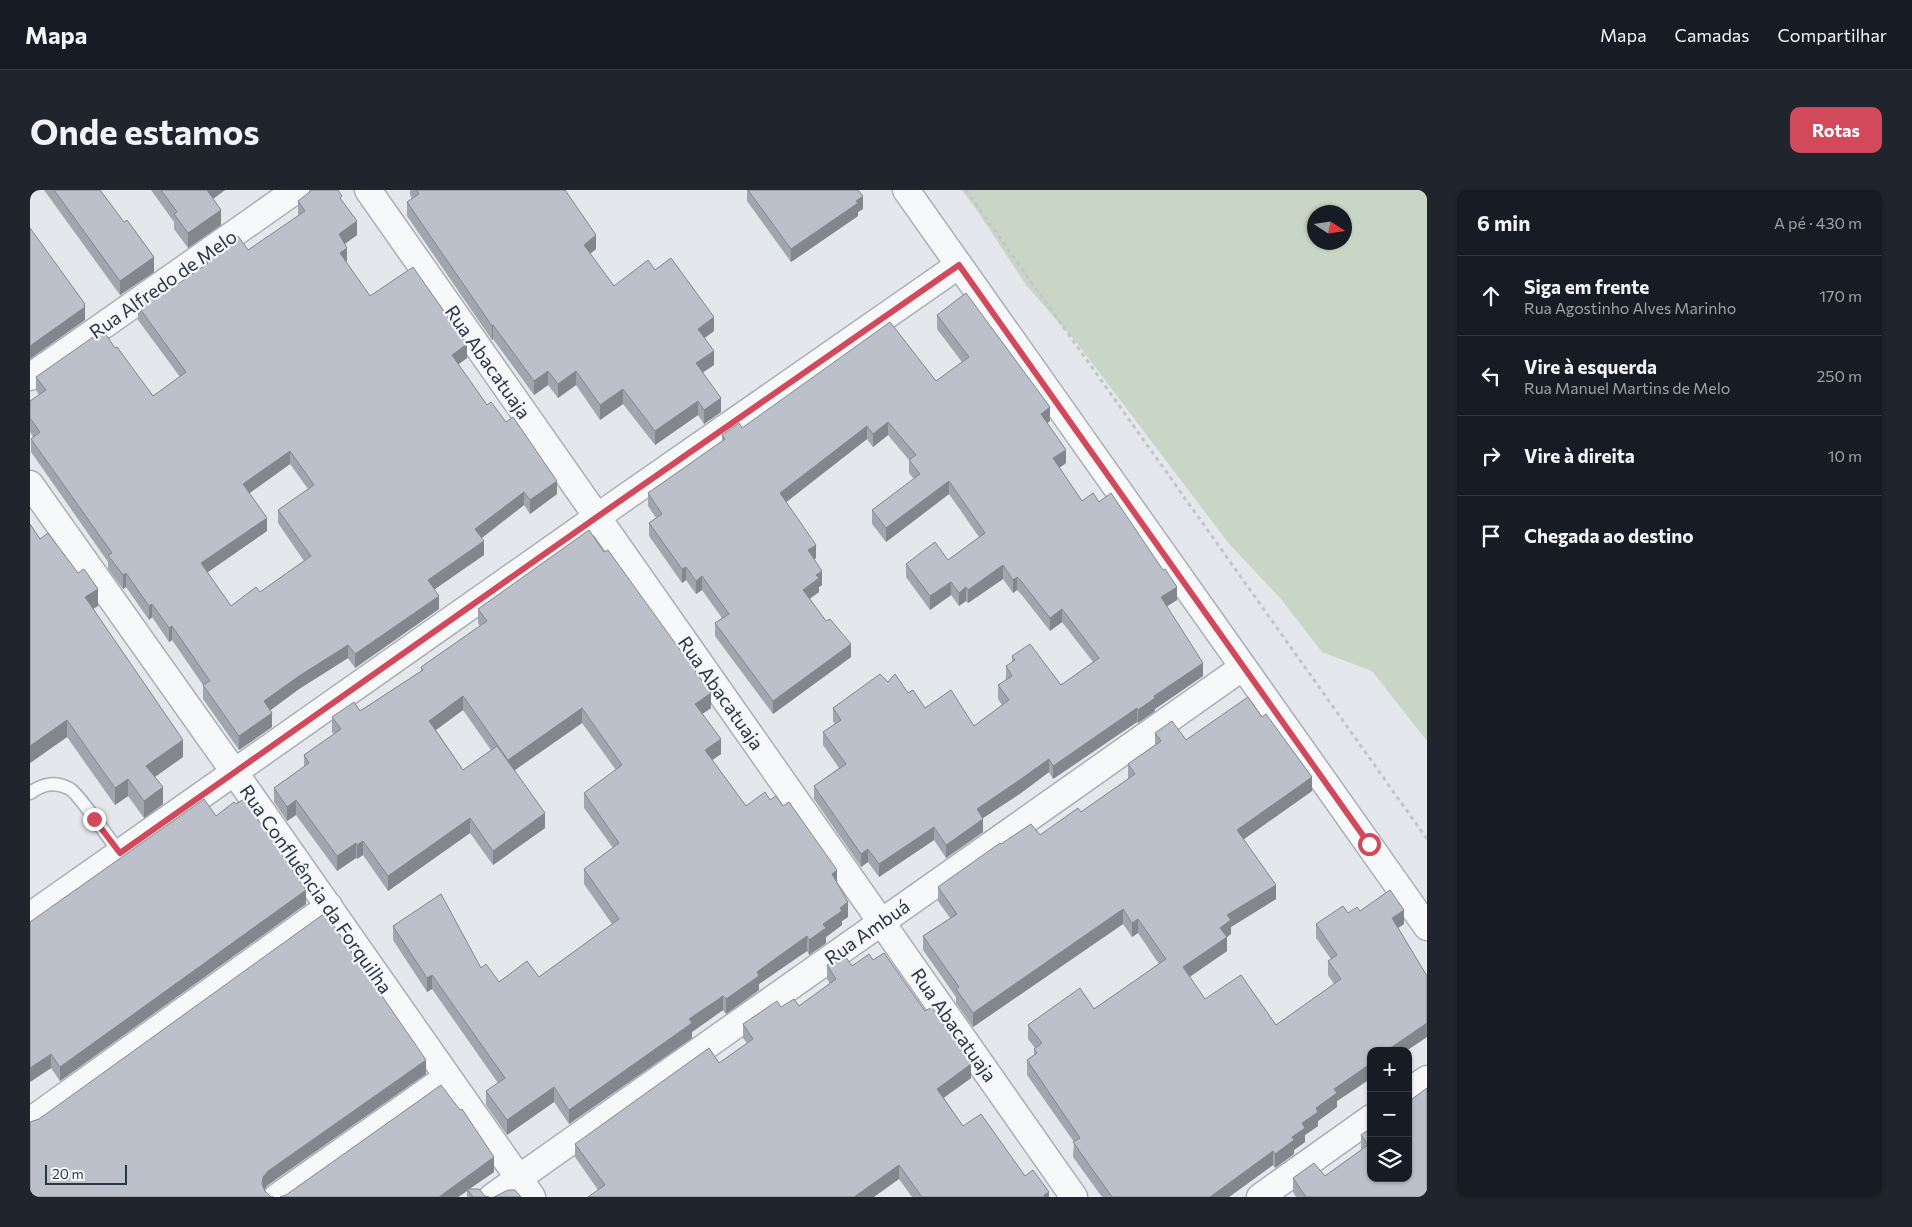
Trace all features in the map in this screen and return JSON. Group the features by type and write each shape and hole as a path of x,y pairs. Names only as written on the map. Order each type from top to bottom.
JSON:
{"street":[{"name":"Rua Alfredo de Melo","path":"30,377 296,190"},
{"name":"Rua Abacatuaja","path":"368,190 1074,1197"},
{"path":"906,190 1427,927"},
{"path":"30,916 959,265"},
{"name":"Rua Confluência da Forquilha","path":"30,484 329,906 525,1188"},
{"name":"Rua Ambuá","path":"492,1197 525,1188 882,922 1243,667"},
{"path":"30,1121 329,906"},
{"path":"278,1197 447,1077"},
{"path":"1412,1089 1427,1079"},
{"path":"1260,1197 1367,1121"}],"lane":[{"path":"30,793 42,785 56,785 71,789 120,853"}],"path":[{"path":"966,190 1427,839"}],"green space":[{"path":"962,190 1427,190 1427,741 1372,671 1322,652 1281,599 1230,545 1076,342 1026,285"}],"building":[{"path":"54,190 100,190 124,222 127,220 154,257 120,281"},
{"path":"161,190 207,190 221,210 188,233 174,214 177,212"},
{"path":"312,190 338,190 342,196 340,198 357,221 339,234 347,248 340,253 370,296 413,267 467,344 452,355 487,405 491,402 506,422 513,417 557,481 530,500 524,492 475,529 484,541 428,580 439,596 355,654 348,645 299,676 264,701 272,713 239,736 203,685 210,681 172,626 169,628 152,604 149,606 126,573 123,575 108,555 112,553 31,439 40,432 30,418 30,401 46,390 36,377 103,330 153,396 186,372 138,306 172,282 175,286 208,263 205,258 238,236 248,250 305,211 298,201","holes":["290,451 314,485 278,510 311,556 260,592 256,587 231,606 201,563 267,518 243,484"]},
{"path":"416,190 565,190 596,235 584,245 614,286 648,260 655,270 671,258 714,317 698,329 714,351 696,363 721,398 704,410 698,401 655,431 623,389 600,405 576,371 558,384 548,371 534,381 492,326 407,202 419,194"},
{"path":"748,190 858,190 863,196 856,201 858,203 791,249"},
{"path":"30,228 85,304 85,307 30,346"},
{"path":"966,293 1050,407 1041,414 1066,450 1053,458 1082,501 1093,493 1099,502 1111,493 1163,570 1165,569 1177,587 1161,597 1203,663 1154,696 1155,698 1138,710 1137,708 1053,766 1049,759 977,809 983,819 946,845 934,827 879,864 868,849 861,854 814,786 846,764 823,732 841,720 833,708 880,674 888,682 895,674 908,693 913,690 925,708 951,690 974,726 1009,700 998,685 1012,676 1006,666 1015,660 1012,656 1030,644 1061,685 1099,658 1062,609 1050,618 1021,581 1017,577 1013,580 1003,565 968,590 966,587 959,593 951,582 930,596 906,564 935,542 948,560 985,533 949,481 886,528 872,510 920,474 909,460 916,455 888,422 873,434 867,426 780,493 816,545 808,550 822,571 816,575 819,578 803,590 826,621 830,619 851,644 773,701 715,623 729,614 702,576 696,581 686,567 682,569 649,523 662,514 648,493 725,439 722,435 739,423 742,428 890,322 936,381 969,357 937,315"},
{"path":"30,524 40,539 48,533 78,573 84,569 98,589 85,597 183,740 146,766 163,787 144,801 128,779 115,788 67,720 30,746"},
{"path":"589,530 604,552 608,550 711,693 695,704 721,739 705,750 746,806 765,792 770,800 776,796 783,806 789,802 837,870 832,874 848,902 840,908 842,911 823,924 826,928 809,940 807,936 757,972 759,976 726,999 723,996 689,1019 692,1023 569,1110 554,1087 507,1120 486,1091 505,1078 432,975 427,978 393,926 441,894 481,968 486,964 499,982 527,961 539,977 619,919 584,869 619,843 584,793 622,765 582,708 508,760 463,696 429,721 463,770 497,746 545,813 493,851 470,818 388,876 363,841 357,845 356,843 337,856 296,800 287,807 274,788 309,763 304,755 341,729 332,717 354,702 360,711 423,670 421,667 487,621 478,609"},
{"path":"1248,697 1262,717 1266,714 1312,777 1237,830 1276,885 1227,915 1231,920 1220,928 1227,937 1183,967 1205,999 1241,975 1276,1025 1341,979 1328,961 1337,955 1316,924 1343,906 1348,913 1357,907 1360,911 1390,890 1404,910 1392,918 1427,976 1427,1023 1392,1047 1367,1047 1367,1066 1334,1089 1337,1093 1316,1108 1318,1112 1302,1123 1305,1128 1292,1137 1294,1140 1275,1154 1273,1151 1210,1197 1112,1197 1073,1142 1080,1138 1027,1060 1037,1053 1034,1049 1042,1043 1028,1025 1080,988 1094,1009 1166,959 1138,919 1132,923 1123,909 973,1013 956,989 959,987 923,936 957,914 938,887 1000,843 1031,824 1040,835 1078,808 1081,812 1135,774 1128,764 1161,741 1155,733 1172,721 1186,740"},
{"path":"204,799 216,816 234,802 236,804 244,799 306,890 60,1067 51,1054 30,1068 30,922"},
{"path":"325,913 426,1060 268,1171 263,1177 262,1184 265,1191 271,1197 30,1197 30,1122 39,1119"},
{"path":"843,953 852,966 869,954 873,960 884,953 925,1011 932,1007 971,1064 937,1089 963,1126 981,1114 1025,1176 1033,1170 1049,1192 1044,1195 1045,1197 922,1197 899,1165 854,1197 588,1197 605,1185 575,1144 709,1048 719,1063 753,1039 743,1024 777,1001 781,1007 794,999 799,1006 836,979 827,965"},
{"path":"441,1085 460,1110 462,1109 494,1157 439,1197 280,1197 286,1195"},
{"path":"1427,1088 1427,1197 1306,1197 1293,1178 1314,1163 1325,1176 1367,1146 1367,1182 1412,1182 1412,1099"},
{"path":"1367,1131 1367,1144 1361,1135"},
{"path":"467,1189 479,1189 485,1196 489,1197 473,1197"},
{"path":"508,1190 515,1190 521,1197 494,1197"}],"route":[{"path":"94,819 120,853 959,265 1369,844"}]}
